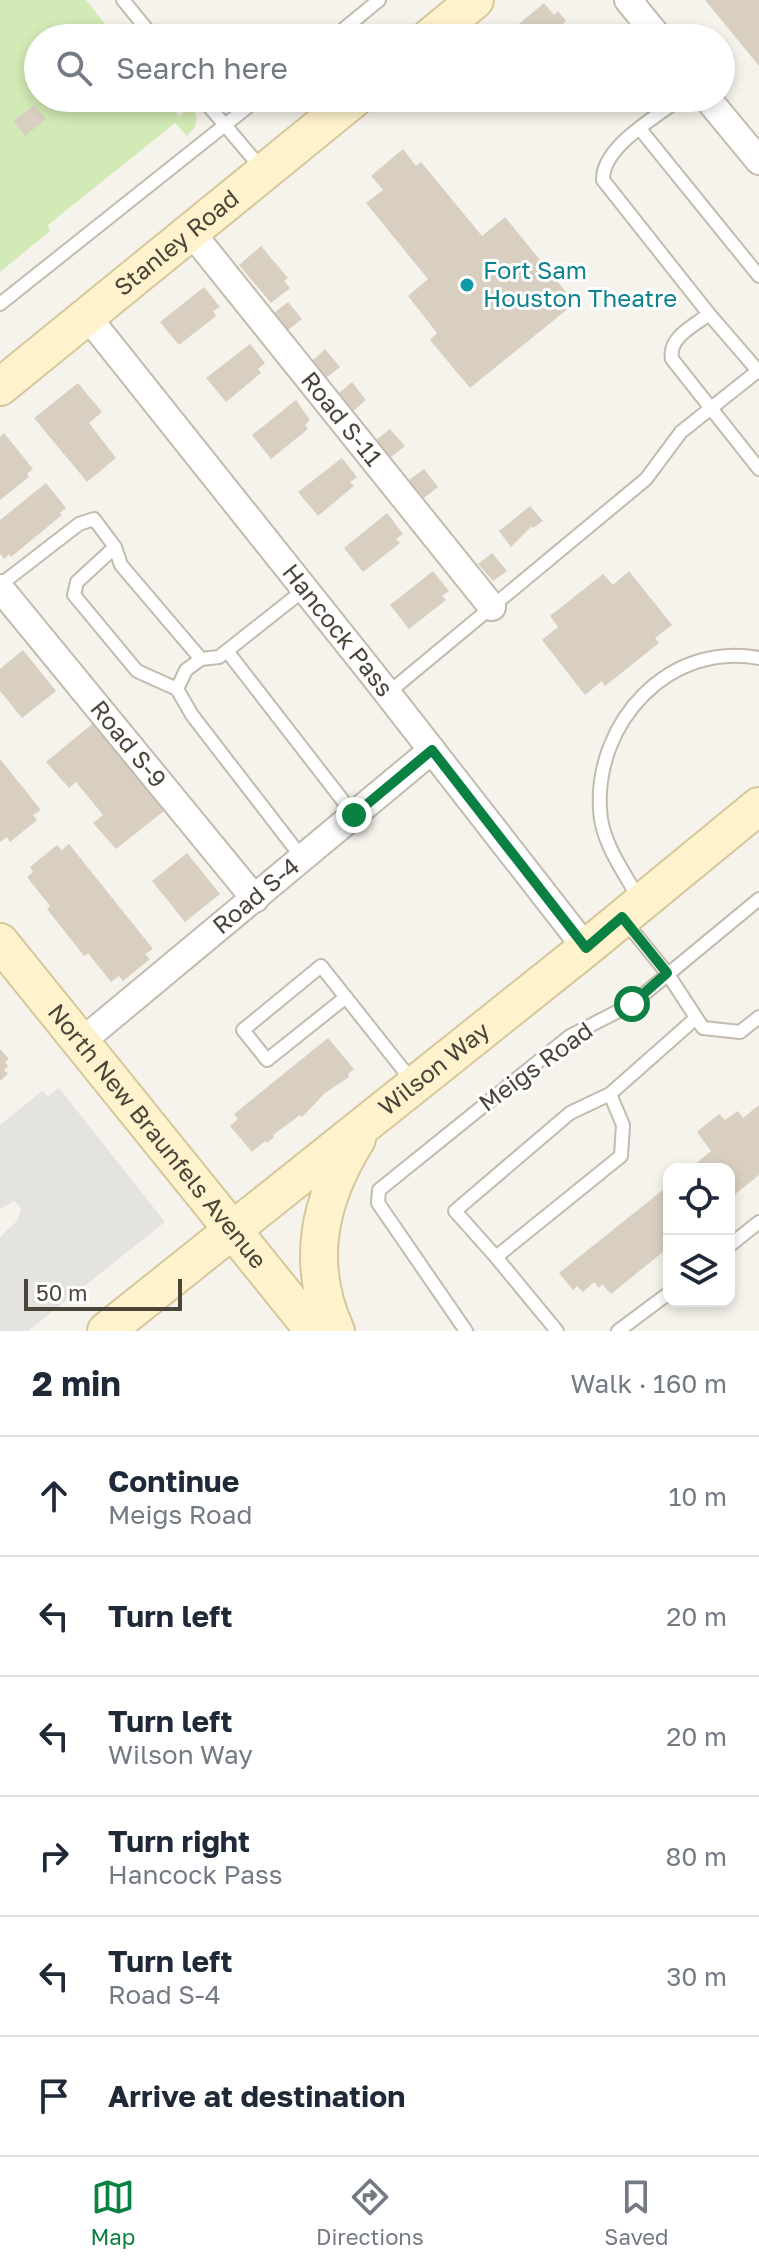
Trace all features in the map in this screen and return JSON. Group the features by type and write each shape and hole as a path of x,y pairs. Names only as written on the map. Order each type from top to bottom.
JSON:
{"street":[{"path":"446,24 475,0"},
{"path":"628,0 648,24"},
{"name":"Stanley Road","path":"0,387 338,112"},
{"path":"719,112 759,161"},
{"name":"Road S-11","path":"191,232 492,607"},
{"name":"Hancock Pass","path":"87,316 388,693 586,948"},
{"name":"Road S-9","path":"0,587 255,899"},
{"name":"Road S-4","path":"81,1042 432,750"},
{"name":"Wilson Way","path":"106,1331 759,806"},
{"name":"North New Braunfels Avenue","path":"0,942 314,1331"},
{"path":"336,1331 322,1285 319,1246 325,1207 338,1170 370,1120"}],"lane":[{"path":"123,0 143,24"},
{"path":"350,24 379,0"},
{"path":"214,112 264,172"},
{"path":"0,304 242,112"},
{"path":"388,693 646,479 681,432 759,371 709,314 603,180 608,158 662,112"},
{"path":"640,129 759,276"},
{"path":"709,314 674,341 670,350 672,359 759,469"},
{"path":"0,587 79,524 94,519 115,547 121,565 201,659"},
{"path":"115,547 77,582 74,595 137,671 177,689 192,715 303,859"},
{"path":"177,689 186,670 201,659 219,657 305,589"},
{"path":"227,651 354,815"},
{"path":"759,658 743,655 694,661 650,686 615,731 602,771 599,811 631,909 703,1028 740,1032 759,1017"},
{"name":"Meigs Road","path":"466,1331 378,1203 379,1190 570,1036 632,1004 759,899"},
{"path":"346,997 267,1060 243,1030 321,966 346,997 415,1084"},
{"path":"557,1331 455,1211 570,1113 610,1094 696,1018"},
{"path":"496,1257 621,1156 623,1125 610,1094"},
{"path":"735,1241 759,1222"},
{"path":"618,1331 663,1297"}],"green space":[{"path":"0,0 86,0 105,24 24,24 24,112 176,112 179,116 184,112 194,112 195,126 187,136 175,123 48,225 50,231 0,272"}],"shaded area":[{"path":"59,1088 165,1222 28,1331 0,1331 0,1237 18,1220 21,1208 14,1201 0,1209 0,1125 42,1091 48,1096"}],"building":[{"path":"705,0 759,0 759,66 735,37 735,24 725,24"},
{"path":"544,3 554,15 558,11 566,21 563,24 519,24"},
{"path":"25,112 40,112 46,119 25,136 13,121"},
{"path":"403,149 416,166 421,162 482,236 505,217 575,303 470,388 430,340 437,333 408,296 428,279 366,203 383,190 371,176"},
{"path":"261,246 288,278 284,281 290,288 271,303 239,265"},
{"path":"204,287 220,307 213,311 216,316 179,345 160,322"},
{"path":"288,302 302,319 288,330 274,313"},
{"path":"250,344 265,363 258,369 261,373 226,402 206,378"},
{"path":"325,349 340,367 326,378 312,361"},
{"path":"352,382 366,400 353,411 339,393"},
{"path":"78,383 102,412 89,423 116,458 87,482 34,418"},
{"path":"296,400 310,420 305,425 308,429 271,459 252,435"},
{"path":"390,429 405,446 391,457 376,440"},
{"path":"4,433 33,469 27,474 29,477 0,500 0,437"},
{"path":"342,458 357,477 350,482 354,486 318,516 298,492"},
{"path":"424,469 438,487 424,498 409,480"},
{"path":"46,483 66,508 60,513 62,515 11,557 9,554 4,559 0,553 0,520"},
{"path":"530,506 543,521 532,526 511,547 499,531"},
{"path":"387,513 403,534 396,539 400,543 363,572 344,548"},
{"path":"492,553 507,571 493,581 478,564"},
{"path":"433,571 449,591 442,596 446,600 409,629 390,605"},
{"path":"629,571 672,625 655,638 659,643 605,686 602,681 585,695 542,640 558,627 550,616 603,574 613,585"},
{"path":"23,650 56,691 22,718 0,691 0,669"},
{"path":"97,720 110,743 148,790 151,787 169,807 116,849 93,823 103,815 76,782 69,788 46,762"},
{"path":"0,759 41,810 33,815 37,820 10,842 7,837 0,842"},
{"path":"69,844 153,949 145,954 150,959 123,981 119,976 111,982 88,953 84,956 47,909 50,906 27,877 33,872 30,867 57,845 62,850"},
{"path":"187,853 220,894 185,922 152,881"},
{"path":"328,1038 354,1069 348,1074 349,1077 325,1093 302,1117 300,1115 252,1152 230,1126 238,1119 234,1114"},
{"path":"0,1049 9,1059 5,1062 8,1066 4,1070 8,1074 0,1081"},
{"path":"759,1105 759,1175 735,1194 735,1163 696,1163 711,1151 697,1132 719,1114 725,1120 738,1111 743,1118"},
{"path":"663,1190 663,1252 611,1294 602,1284 599,1288 594,1282 583,1292 577,1286 573,1290 559,1273"}],"place":[{"name":"Fort Sam Houston Theatre","path":"467,285"}],"route":[{"path":"354,815 432,750 586,948 622,917 667,973 632,1004"}]}
